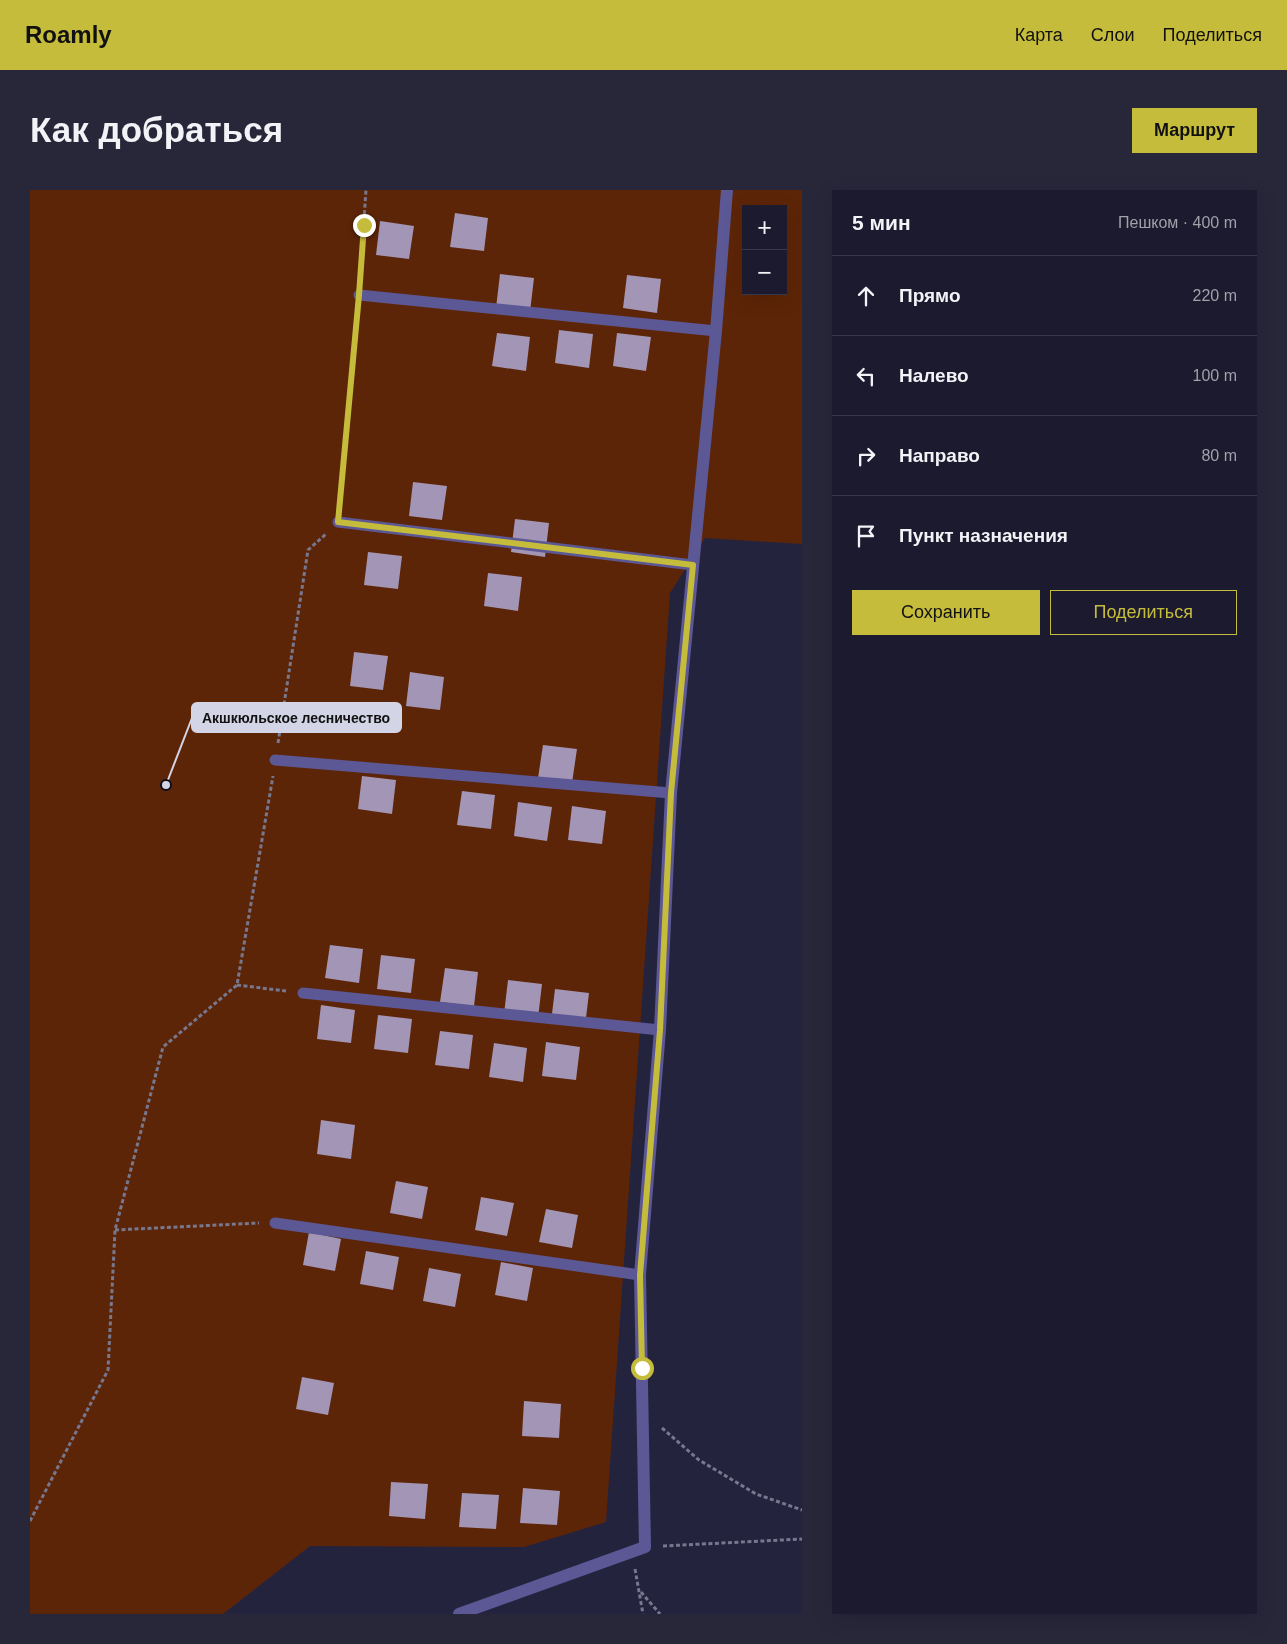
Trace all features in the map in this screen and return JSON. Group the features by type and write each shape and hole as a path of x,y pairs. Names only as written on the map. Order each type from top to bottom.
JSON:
{"street":[{"path":"458,1614 645,1546 640,1275 660,1030 671,793 716,331 727,190"}],"lane":[{"path":"359,295 716,331"},
{"path":"338,522 693,565"},
{"path":"275,760 671,793"},
{"path":"303,993 660,1030"},
{"path":"275,1223 640,1275"}],"path":[{"path":"30,1521 108,1370 115,1230 163,1048 237,985 308,550 338,522 359,295 366,190"},
{"path":"237,985 303,993"},
{"path":"115,1230 275,1223"},
{"path":"642,1406 667,1434 699,1460 756,1494 802,1510"},
{"path":"645,1546 802,1539"},
{"path":"632,1551 643,1614"},
{"path":"640,1590 660,1614"}],"shaded area":[{"path":"30,190 802,190 802,544 705,538 670,593 606,1522 524,1547 310,1546 223,1614 30,1614"}],"building":[{"path":"455,213 488,218 484,251 450,247"},
{"path":"380,221 414,226 409,259 376,255"},
{"path":"500,274 534,278 530,312 496,308"},
{"path":"627,275 661,279 657,313 623,308"},
{"path":"559,330 593,334 589,368 555,363"},
{"path":"497,333 530,337 526,371 492,366"},
{"path":"617,333 651,337 646,371 613,366"},
{"path":"413,482 447,486 442,520 409,516"},
{"path":"515,519 549,523 545,557 511,552"},
{"path":"368,552 402,556 398,589 364,585"},
{"path":"488,573 522,577 518,611 484,606"},
{"path":"354,652 388,656 383,690 350,686"},
{"path":"410,672 444,677 440,710 406,706"},
{"path":"543,745 577,749 572,783 538,778"},
{"path":"362,776 396,780 392,814 358,809"},
{"path":"462,791 495,795 491,829 457,825"},
{"path":"518,802 552,807 547,841 514,836"},
{"path":"572,806 606,811 602,844 568,840"},
{"path":"330,945 363,949 359,983 325,978"},
{"path":"381,955 415,959 411,993 377,989"},
{"path":"445,968 478,972 474,1006 440,1002"},
{"path":"508,980 542,984 538,1018 504,1014"},
{"path":"555,989 589,993 585,1026 551,1022"},
{"path":"321,1005 355,1010 351,1043 317,1039"},
{"path":"378,1015 412,1019 408,1053 374,1049"},
{"path":"440,1031 473,1035 469,1069 435,1065"},
{"path":"546,1042 580,1047 576,1080 542,1076"},
{"path":"494,1043 527,1048 523,1082 489,1077"},
{"path":"321,1120 355,1125 351,1159 317,1154"},
{"path":"396,1181 428,1187 422,1219 390,1213"},
{"path":"481,1197 514,1203 507,1236 475,1230"},
{"path":"546,1209 578,1215 572,1248 539,1242"},
{"path":"309,1232 341,1239 335,1271 303,1265"},
{"path":"366,1251 399,1257 393,1290 360,1284"},
{"path":"501,1262 533,1268 527,1301 495,1295"},
{"path":"429,1268 461,1274 455,1307 423,1301"},
{"path":"302,1377 334,1383 328,1415 296,1409"},
{"path":"524,1401 561,1404 559,1438 522,1436"},
{"path":"391,1482 428,1484 425,1519 389,1516"},
{"path":"523,1488 560,1491 557,1525 520,1523"},
{"path":"462,1493 499,1495 496,1529 459,1527"}],"place":[{"name":"Акшкюльское лесничество","path":"166,785"}],"route":[{"path":"364,225 338,522 693,565 671,793 660,1030 640,1275 642,1368"}]}
